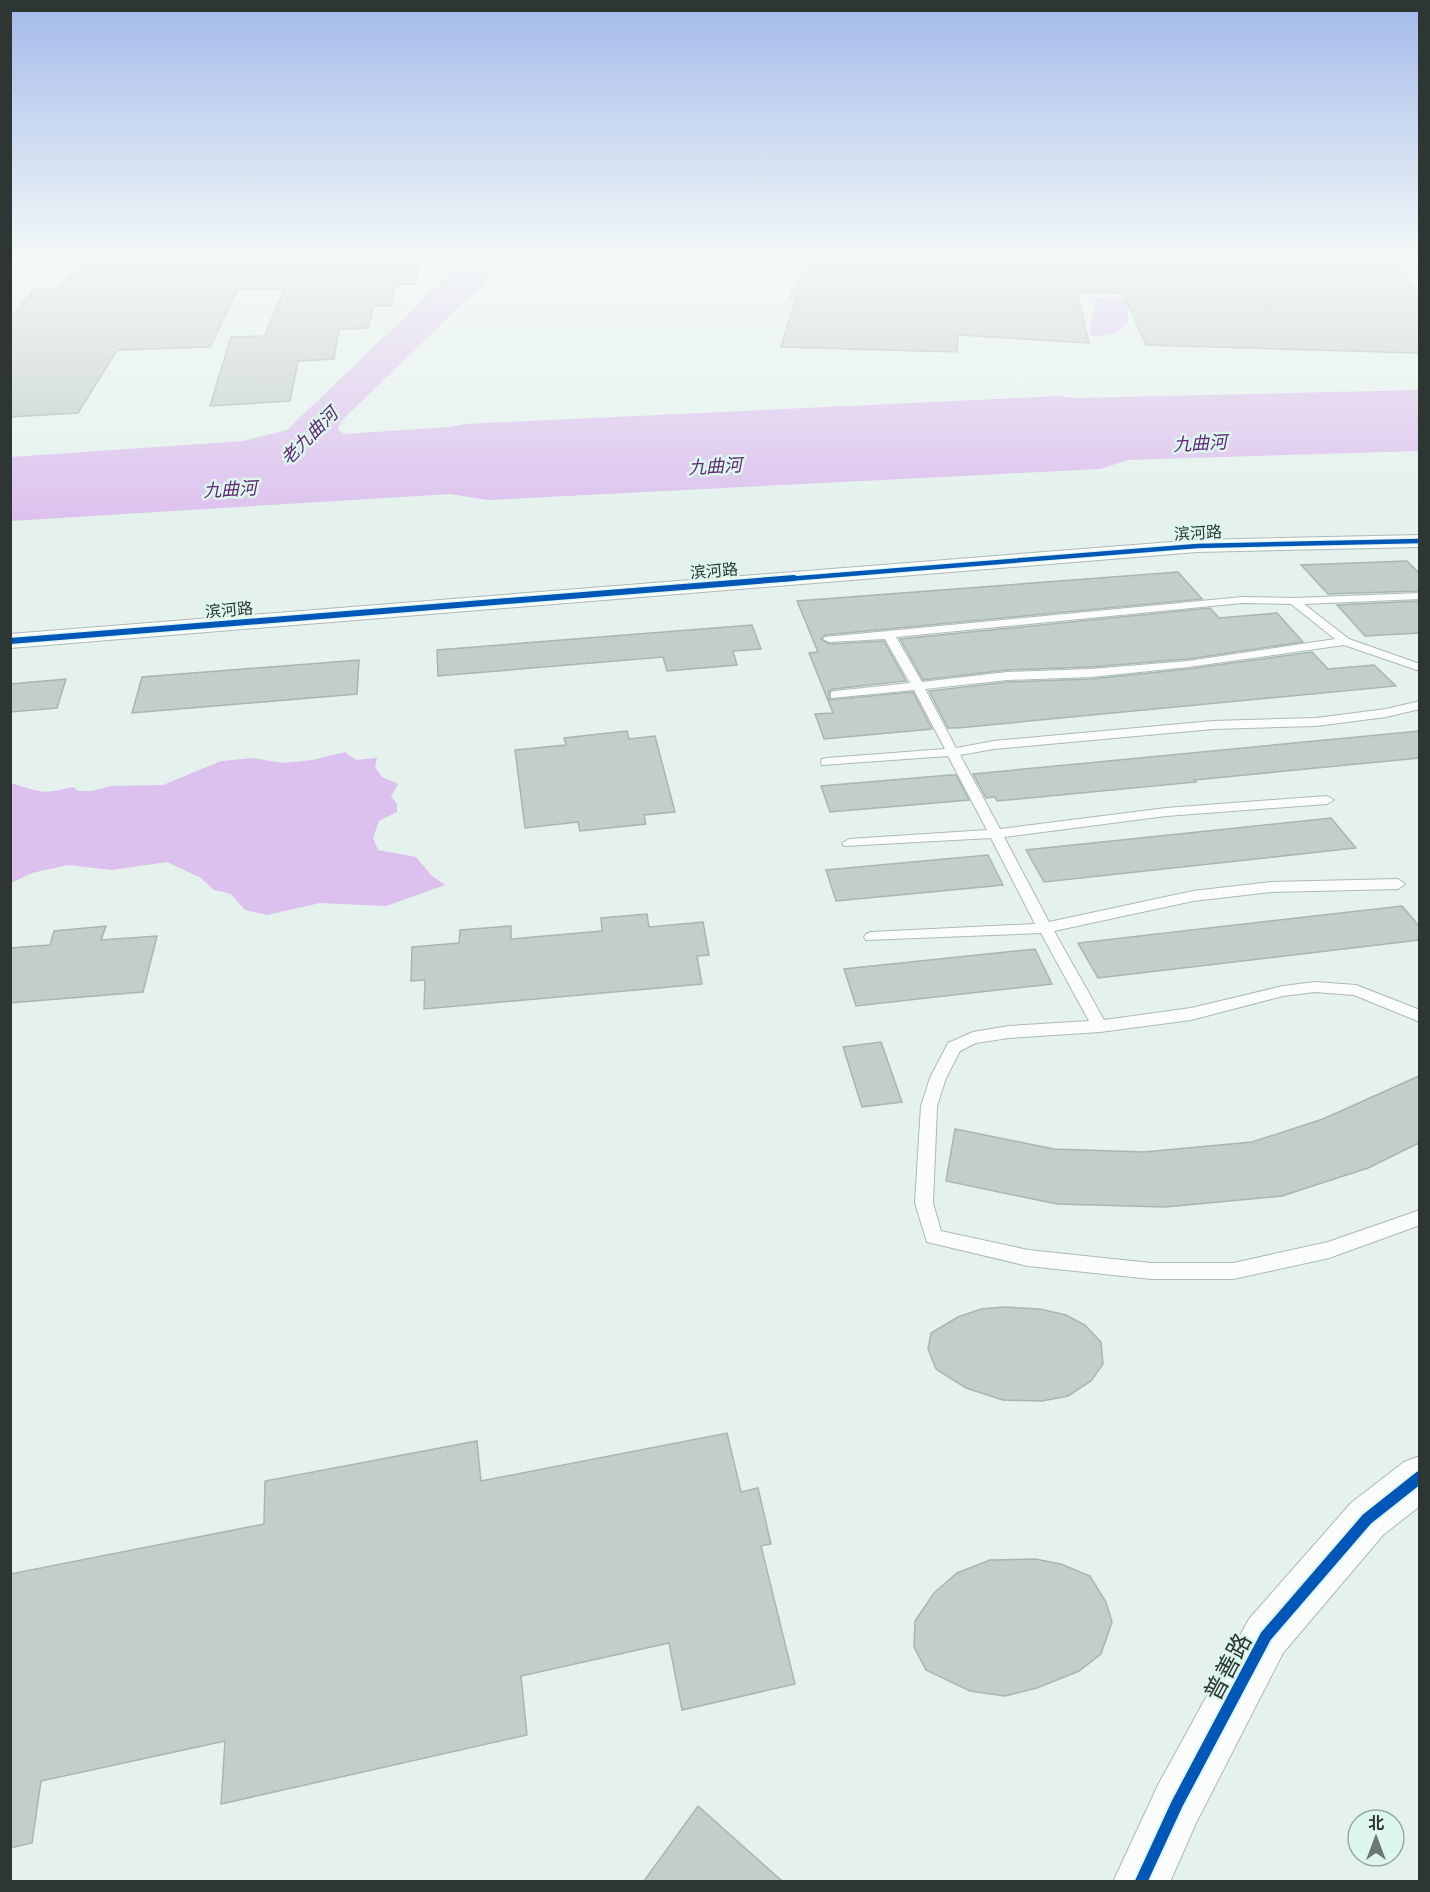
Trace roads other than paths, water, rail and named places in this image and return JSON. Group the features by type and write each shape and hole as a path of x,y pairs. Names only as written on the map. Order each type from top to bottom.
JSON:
{"street":[{"name":"滨河路","path":"10,641 1197,546 1419,541"},
{"name":"普善路","path":"1141,1881 1177,1804 1266,1636 1367,1519 1419,1477"}],"lane":[{"path":"829,639 1242,600 1294,601 1419,596"},
{"path":"1294,601 1345,641 1419,668"},
{"path":"889,635 1045,928 1100,1026"},
{"path":"835,695 1007,676 1091,673 1188,664 1345,641"},
{"path":"827,762 953,753 994,745 1213,725 1316,722 1386,713 1419,705"},
{"path":"849,843 996,834 1166,812 1327,800"},
{"path":"871,937 1045,928 1193,896 1271,887 1398,884"},
{"path":"1419,1017 1356,990 1315,987 1283,991 1191,1014 1100,1026 1010,1032 974,1038 954,1047 938,1078 929,1106 924,1203 934,1237 1028,1258 1151,1271 1233,1271 1329,1250 1419,1217"}],"water":[{"path":"373,347 417,347 341,421 338,430 344,434 465,424 1058,396 1077,398 1419,390 1419,451 1128,460 1100,469 488,500 450,494 11,521 11,457 243,441 287,430"},
{"path":"345,752 356,760 377,758 375,767 382,777 398,784 391,797 397,804 397,812 379,821 373,838 378,850 416,857 431,875 445,885 386,906 320,903 267,915 245,910 231,894 214,890 201,878 167,862 112,870 68,865 32,873 11,883 11,783 47,792 73,787 78,791 91,791 111,786 163,785 221,761 253,758 283,763 313,760"}],"water label":[{"name":"老九曲河","path":"309,436"},
{"name":"九曲河","path":"1200,443"},
{"name":"九曲河","path":"715,466"},
{"name":"九曲河","path":"230,489"}]}
